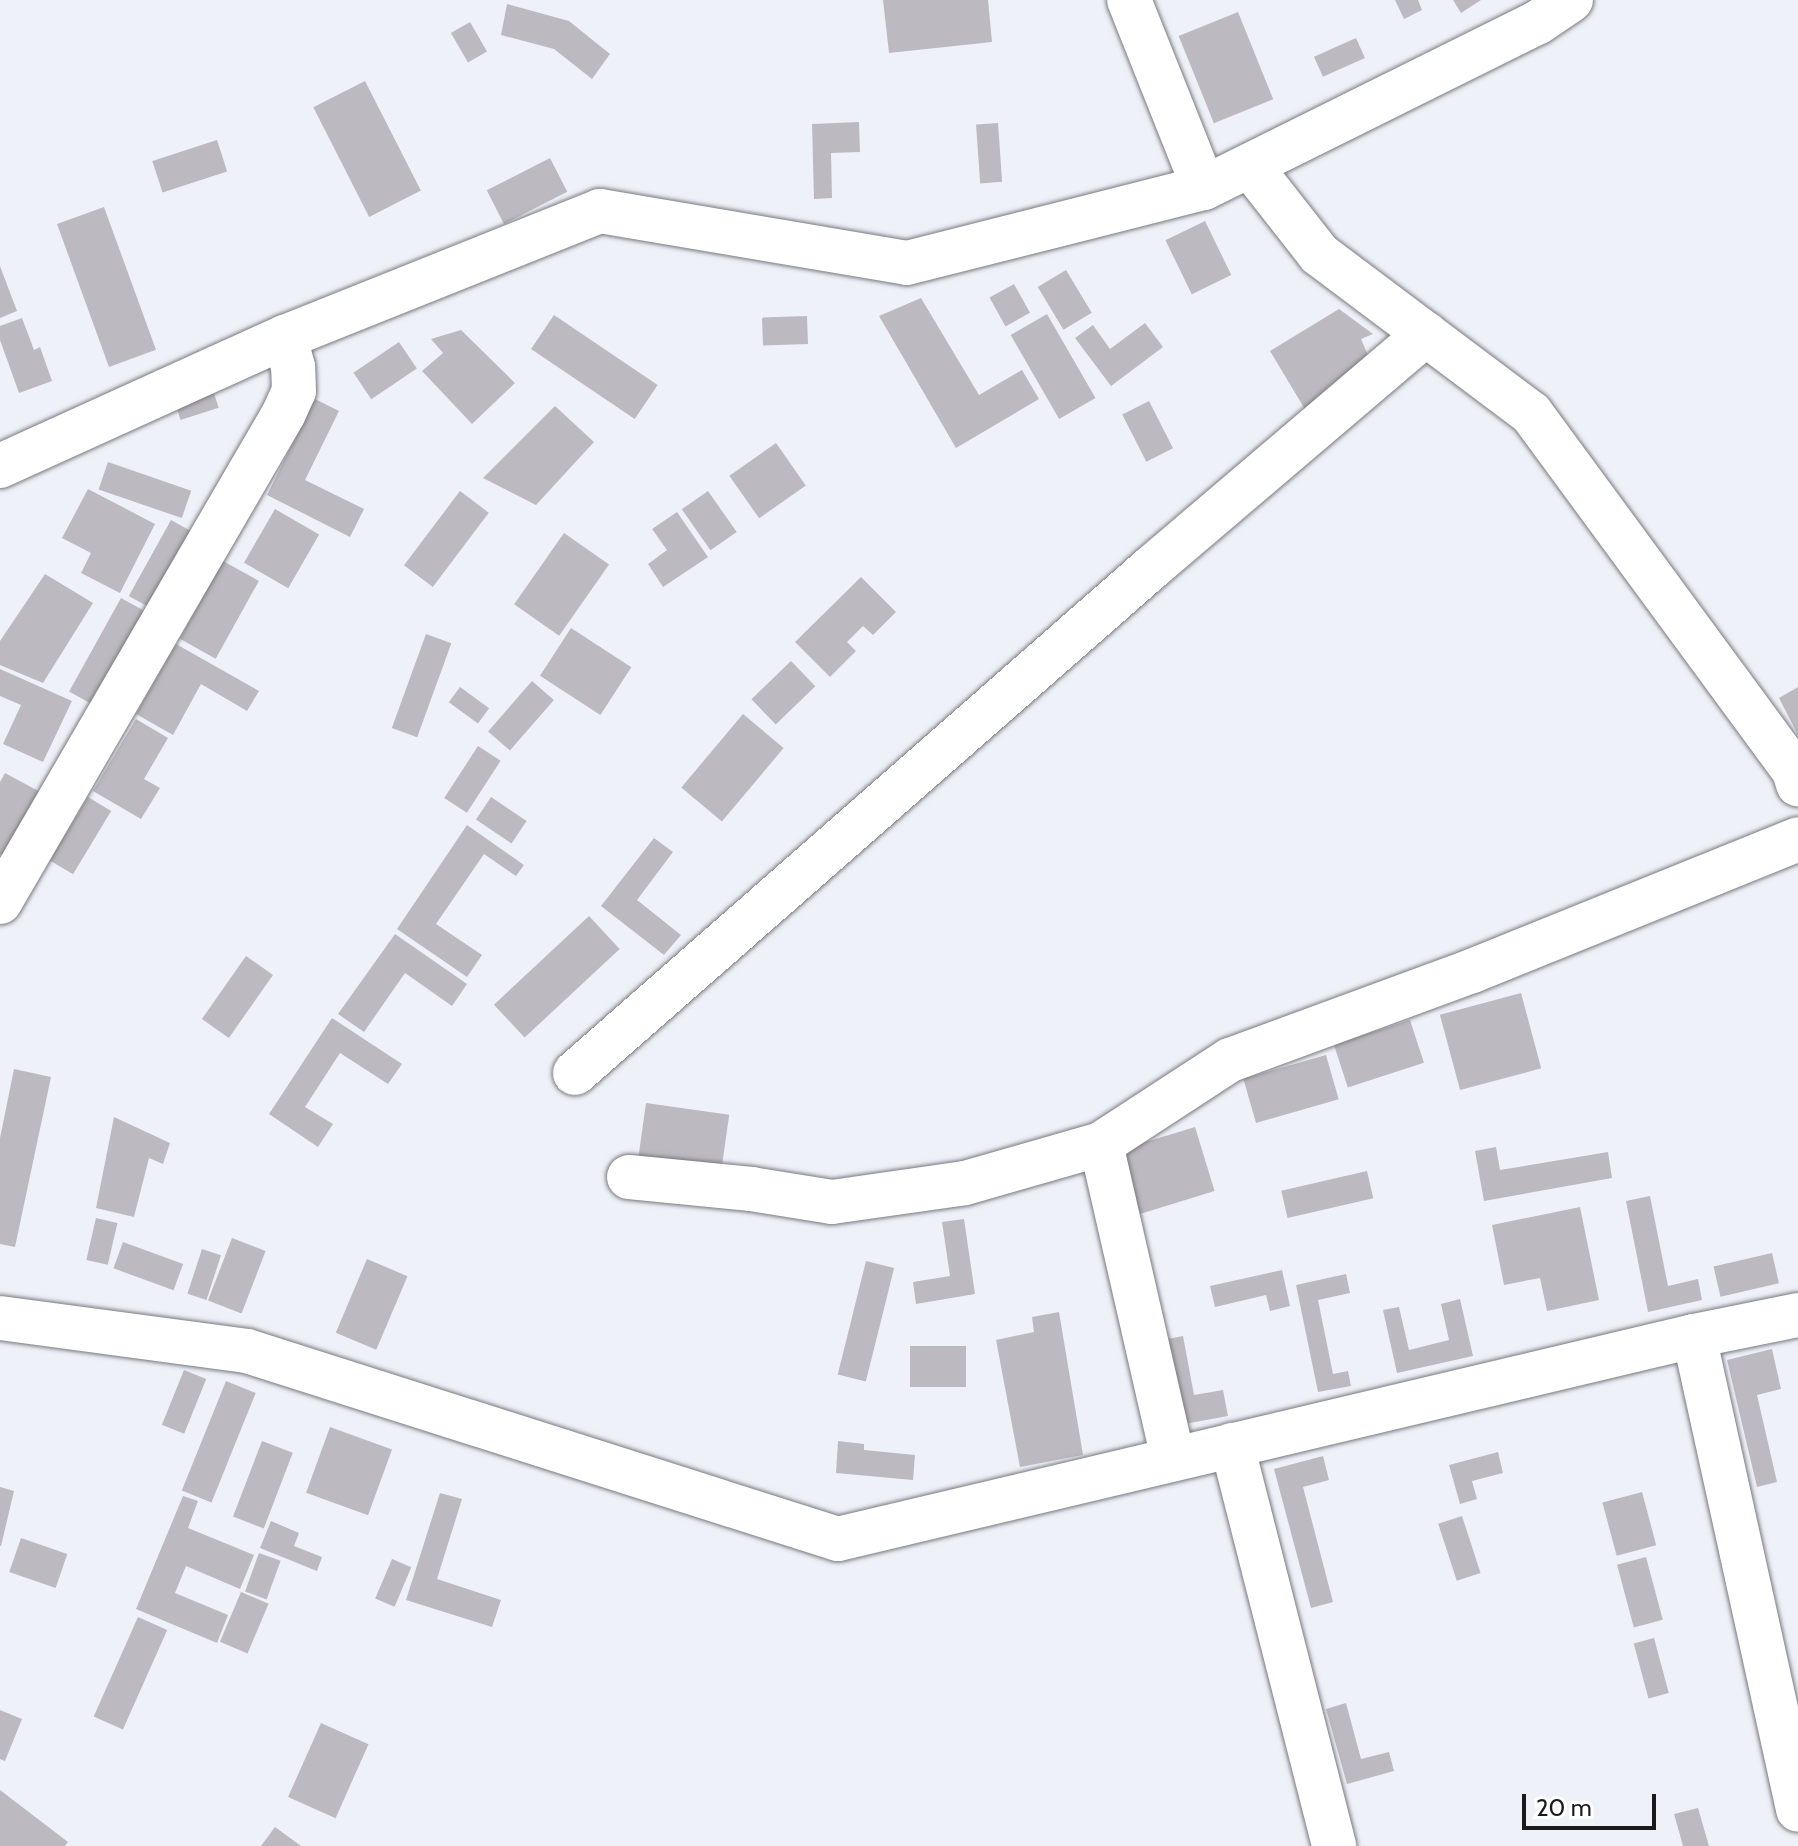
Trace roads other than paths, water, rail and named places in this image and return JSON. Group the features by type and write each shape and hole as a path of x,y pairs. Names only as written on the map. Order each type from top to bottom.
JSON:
{"street":[{"path":"1129,0 1204,188"},
{"path":"0,466 285,337 600,211 907,263 1204,188 1544,8"},
{"path":"1250,166 1319,254 1531,413 1794,771 1798,784"},
{"path":"575,1073 1151,568 1426,334"},
{"path":"0,902 284,413 294,391 293,367 285,337"},
{"path":"629,1177 751,1189 832,1202 965,1183 1101,1144 1230,1060 1472,971 1798,839"},
{"path":"1101,1144 1173,1459"},
{"path":"0,1318 247,1351 838,1539 1694,1336 1798,1315"},
{"path":"1694,1336 1798,1810"},
{"path":"1232,1445 1334,1846"}]}
